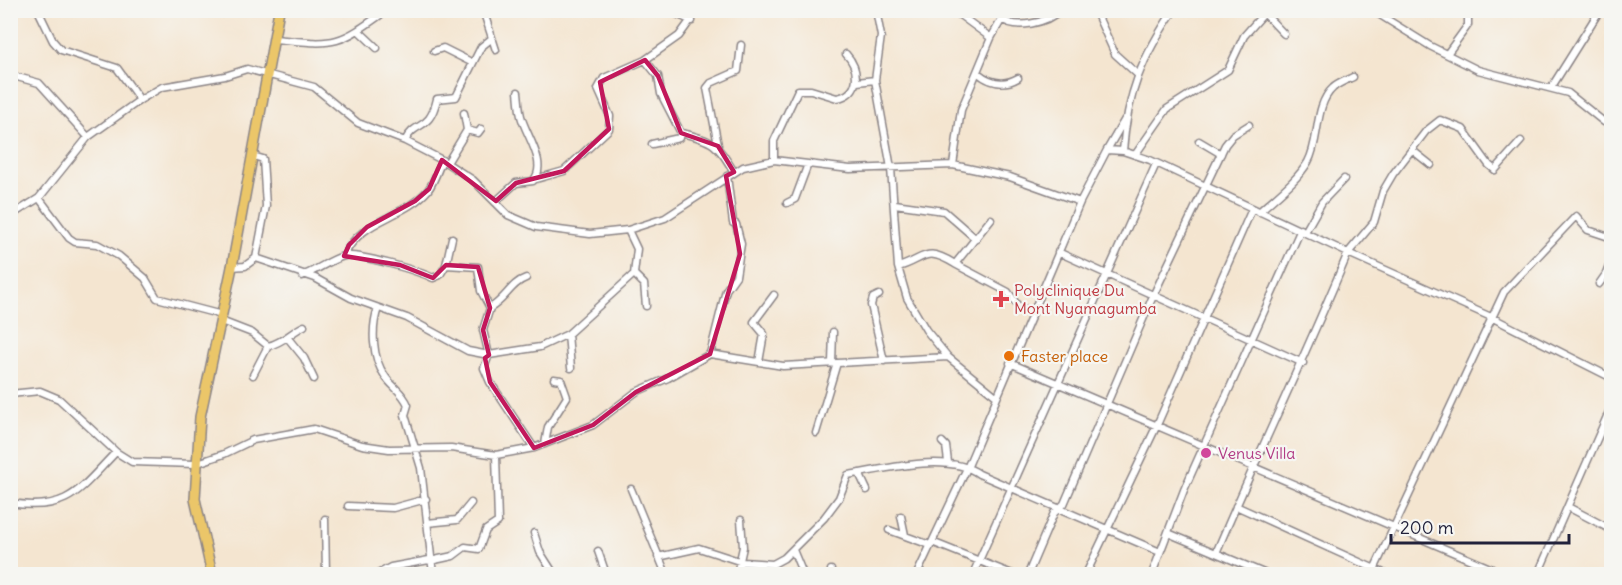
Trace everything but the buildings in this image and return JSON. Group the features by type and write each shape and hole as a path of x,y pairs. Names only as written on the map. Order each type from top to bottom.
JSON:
{"main road":[{"path":"212,574 197,513 195,464 200,417 232,267 279,10"}],"street":[{"path":"38,10 53,42 61,50 117,68 140,100"},
{"path":"274,39 335,43 358,31 387,10"},
{"path":"483,10 496,50"},
{"path":"495,202 516,183 564,171 606,133 611,123 599,93 600,82 620,69 645,60 679,36 698,10"},
{"path":"876,10 881,36 875,80 891,168 898,267 907,298 926,330 948,357 996,396"},
{"path":"953,10 991,38"},
{"path":"953,165 961,110 991,38 1007,10"},
{"path":"1002,19 1010,25 1025,25 1032,21 1048,20 1060,10"},
{"path":"1095,10 1115,54 1137,74"},
{"path":"1123,151 1137,74 1156,37 1174,10"},
{"path":"1372,10 1447,54 1483,72 1568,93 1604,122 1611,123"},
{"path":"1447,54 1468,25 1468,10"},
{"path":"1551,87 1600,10"},
{"path":"1135,155 1167,109 1228,70 1244,36 1266,12 1284,34"},
{"path":"674,13 692,21"},
{"path":"358,31 377,48"},
{"path":"405,141 409,133 428,122 437,99 456,97 481,47 491,39"},
{"path":"718,146 707,88 711,83 738,71 741,45"},
{"path":"434,51 442,48 473,63"},
{"path":"846,54 855,69 857,82"},
{"path":"645,60 658,76 661,94 681,133"},
{"path":"10,216 39,198 88,137 140,100 162,87 225,76 248,69 314,87 358,123 405,141 445,162 473,180 508,215 536,227 590,234 628,230 665,218 735,172 774,160 850,169 953,165 1010,177 1080,202"},
{"path":"978,73 994,83 1012,82 1018,78"},
{"path":"10,75 39,83 88,137"},
{"path":"1259,212 1305,166 1315,147 1323,108 1329,93 1333,87 1353,77"},
{"path":"774,160 774,141 798,90 811,90 837,98 845,97 857,82 875,80"},
{"path":"518,92 521,118 536,155 536,179"},
{"path":"917,574 968,466 1080,202 1129,110"},
{"path":"344,256 349,245 367,226 401,211 429,189 468,130 464,113"},
{"path":"1216,553 1252,467 1303,363 1348,254 1374,222 1383,191 1426,131 1443,119 1463,129 1494,169 1521,141"},
{"path":"1028,574 1054,513 1064,504 1153,296 1221,154 1233,135 1250,125"},
{"path":"468,130 478,133 481,129"},
{"path":"681,133 707,138 718,146 735,172"},
{"path":"652,144 678,138 681,133"},
{"path":"1199,141 1221,154"},
{"path":"1107,150 1123,151 1135,155 1303,230 1348,254 1491,317 1611,378"},
{"path":"1412,150 1431,165"},
{"path":"232,267 245,266 256,258 266,206 263,159 253,156"},
{"path":"787,203 795,199 808,164"},
{"path":"973,574 1156,164"},
{"path":"710,354 726,290 736,276 741,244 736,224 733,223 727,176"},
{"path":"1152,574 1252,340 1303,230 1322,202 1344,178"},
{"path":"39,198 69,238 75,242 97,244 119,256 145,278 157,298 221,318 252,333 268,346"},
{"path":"895,204 944,211 975,239"},
{"path":"1086,574 1157,425 1252,209"},
{"path":"1373,572 1396,528 1491,317 1508,285 1575,216 1588,230 1611,238"},
{"path":"955,264 991,219"},
{"path":"256,258 301,276 315,278 351,298 407,318 468,351 489,355 540,347 568,334 634,273 637,249 628,230"},
{"path":"301,276 344,256 400,265 433,278 440,275 446,265 452,238"},
{"path":"1058,252 1303,363"},
{"path":"898,267 928,253 937,254 1008,292 1018,306 1032,312"},
{"path":"1599,284 1606,274 1611,259"},
{"path":"446,265 478,267 481,291 490,308"},
{"path":"634,273 645,284 646,306"},
{"path":"526,278 517,281 503,299 490,308 483,330 489,355 484,368 490,382 534,448"},
{"path":"759,362 764,334 754,322 774,295"},
{"path":"879,295 873,298 871,305 884,361"},
{"path":"378,308 373,338 384,376 405,398 408,405 405,415 417,450 426,499 429,561 433,574"},
{"path":"253,375 268,346 304,326"},
{"path":"816,434 835,363 833,332"},
{"path":"568,334 571,368"},
{"path":"287,337 304,358 314,379"},
{"path":"10,394 40,391 59,399 116,452 132,462 195,464 254,440 314,429 362,445 417,450 451,448 496,455 534,448 593,425 636,392 668,378 710,354 783,366 948,357"},
{"path":"1010,363 1396,528 1488,572 1504,574"},
{"path":"545,444 548,427 567,397 561,380 554,379"},
{"path":"1538,574 1611,405"},
{"path":"942,442 946,446 948,462"},
{"path":"10,503 30,506 64,501 116,452"},
{"path":"378,574 391,567 453,556 465,547 479,549 486,530 498,522 500,516 496,505 496,455"},
{"path":"658,557 699,548 742,562 773,564 793,550 833,508 848,475 948,462 968,466 1012,488 1160,552"},
{"path":"859,473 867,490"},
{"path":"631,489 666,574"},
{"path":"348,506 393,508 426,499"},
{"path":"427,523 457,520 471,503"},
{"path":"1236,506 1373,572 1386,574"},
{"path":"1568,507 1611,530"},
{"path":"901,516 904,535"},
{"path":"312,574 324,574 325,519"},
{"path":"737,574 742,562 741,520"},
{"path":"889,530 931,543 1012,574"},
{"path":"534,532 540,552 554,574"},
{"path":"1168,533 1266,574"},
{"path":"793,550 802,574"},
{"path":"598,551 606,574"}],"highlighted area":[{"path":"645,60 658,76 681,133 718,146 734,172 726,176 740,254 710,354 636,392 593,425 534,448 490,382 485,358 489,355 483,330 490,308 478,267 446,265 433,278 400,265 344,256 349,245 367,227 415,201 429,189 442,160 496,201 516,183 564,171 609,129 600,82"}],"place":[{"name":"Polyclinique Du Mont Nyamagumba","path":"1001,299"},
{"name":"Faster place","path":"1009,356"},
{"name":"Venus Villa","path":"1206,453"}]}
